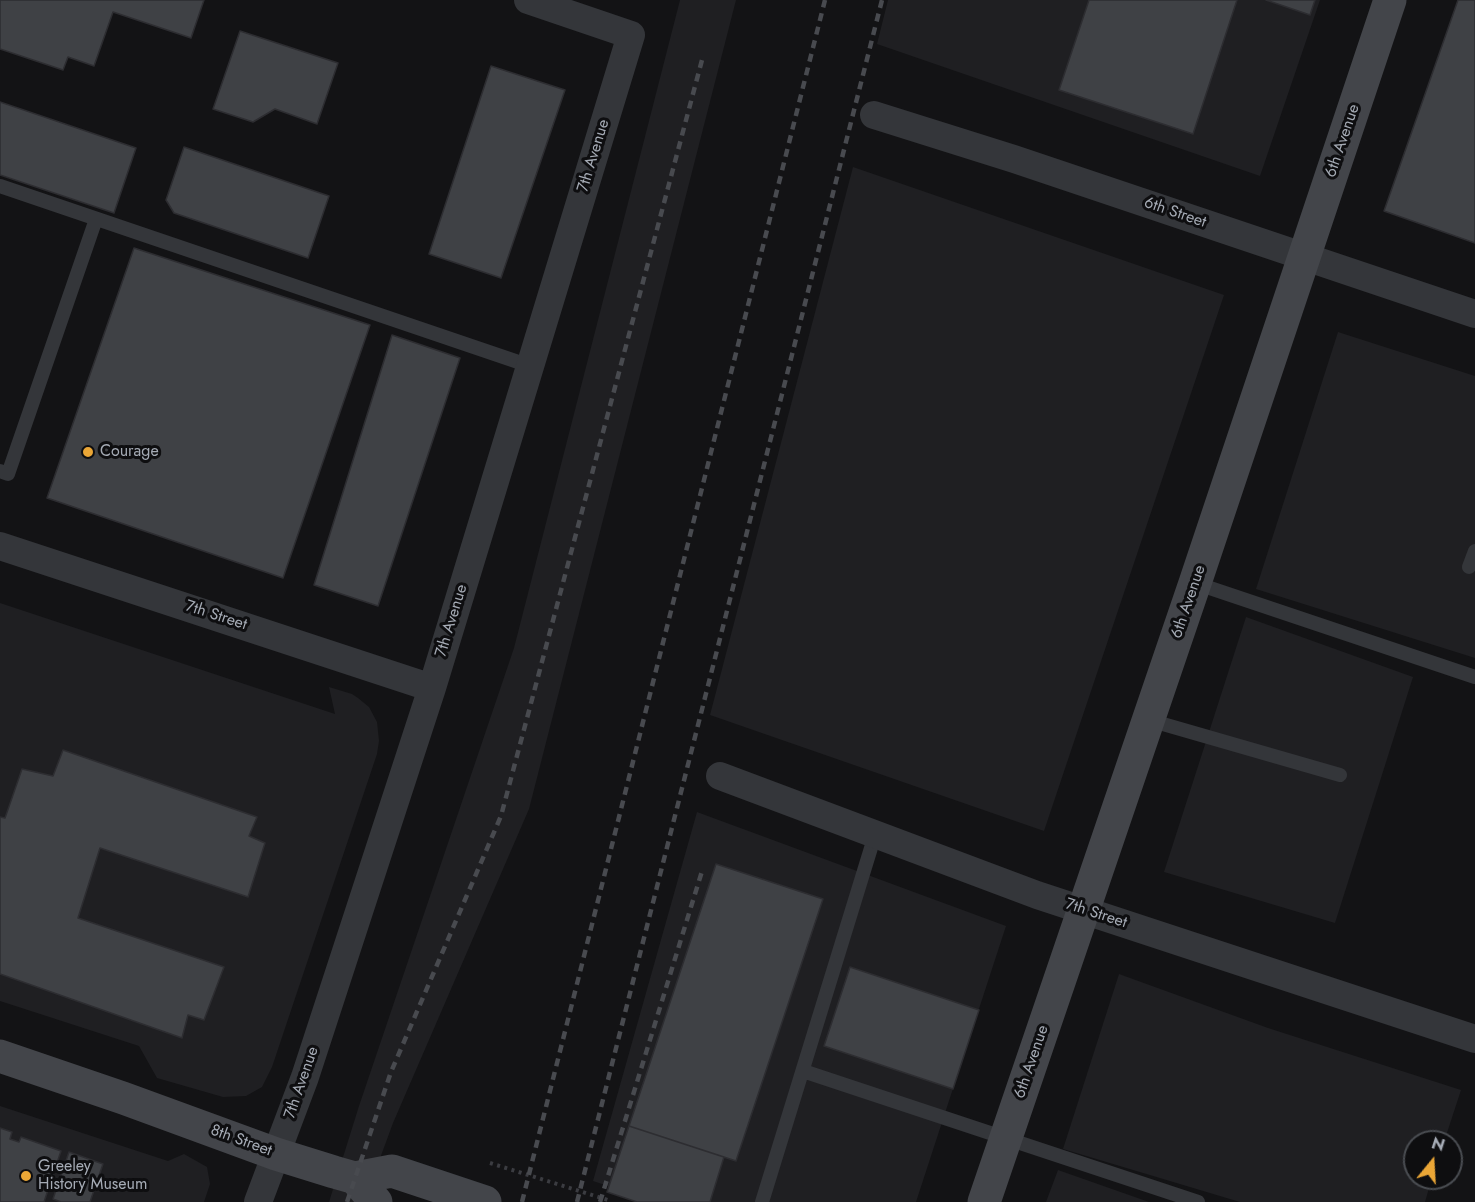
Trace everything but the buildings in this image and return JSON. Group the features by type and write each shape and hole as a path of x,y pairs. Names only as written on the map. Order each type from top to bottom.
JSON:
{"street":[{"name":"7th Avenue","path":"258,1202 305,1077 432,688 631,35 528,0"},
{"name":"6th Avenue","path":"984,1202 1149,720 1390,0"},
{"name":"6th Street","path":"874,115 1014,159 1475,314"},
{"name":"7th Street","path":"0,546 432,688"},
{"name":"7th Street","path":"720,776 1037,895 1475,1039"},
{"name":"8th Street","path":"0,1056 276,1154 366,1190 392,1171 484,1202"}],"lane":[{"path":"0,186 530,366"},
{"path":"0,471 8,474 96,219"},
{"path":"1469,567 1475,551"},
{"path":"1195,583 1475,677"},
{"path":"1149,720 1340,775"},
{"path":"762,1202 875,835"},
{"path":"803,1071 1198,1202"}],"path":[{"path":"490,1162 608,1200"}],"shaded area":[{"path":"680,0 736,0 529,809 393,1123 364,1202 329,1202 359,1106 514,648"},
{"path":"888,0 1320,0 1260,176 877,44"},
{"path":"853,167 1224,295 1044,831 710,715"},
{"path":"1338,332 1475,376 1475,658 1256,589"},
{"path":"0,603 335,714 329,687 352,694 369,707 377,722 379,741 377,754 272,1067 262,1087 246,1096 223,1097 157,1078 139,1046 0,1001"},
{"path":"1246,617 1413,677 1335,923 1164,872"},
{"path":"697,812 1006,926 916,1202 656,1202 593,1181"},
{"path":"1119,974 1268,1028 1461,1090 1448,1130 1403,1130 1403,1190 1428,1190 1425,1202 1240,1202 1063,1149"},
{"path":"0,1106 168,1161 184,1154 207,1167 210,1184 204,1202 0,1202"},
{"path":"1058,1170 1149,1202 1046,1202"}],"railway":[{"path":"522,1202 825,0"},
{"path":"577,1202 882,0"},
{"path":"347,1202 391,1072 501,816 702,60"},
{"path":"600,1202 703,868"}],"place":[{"name":"Courage","path":"88,452"},
{"name":"Greeley History Museum","path":"26,1176"}]}
